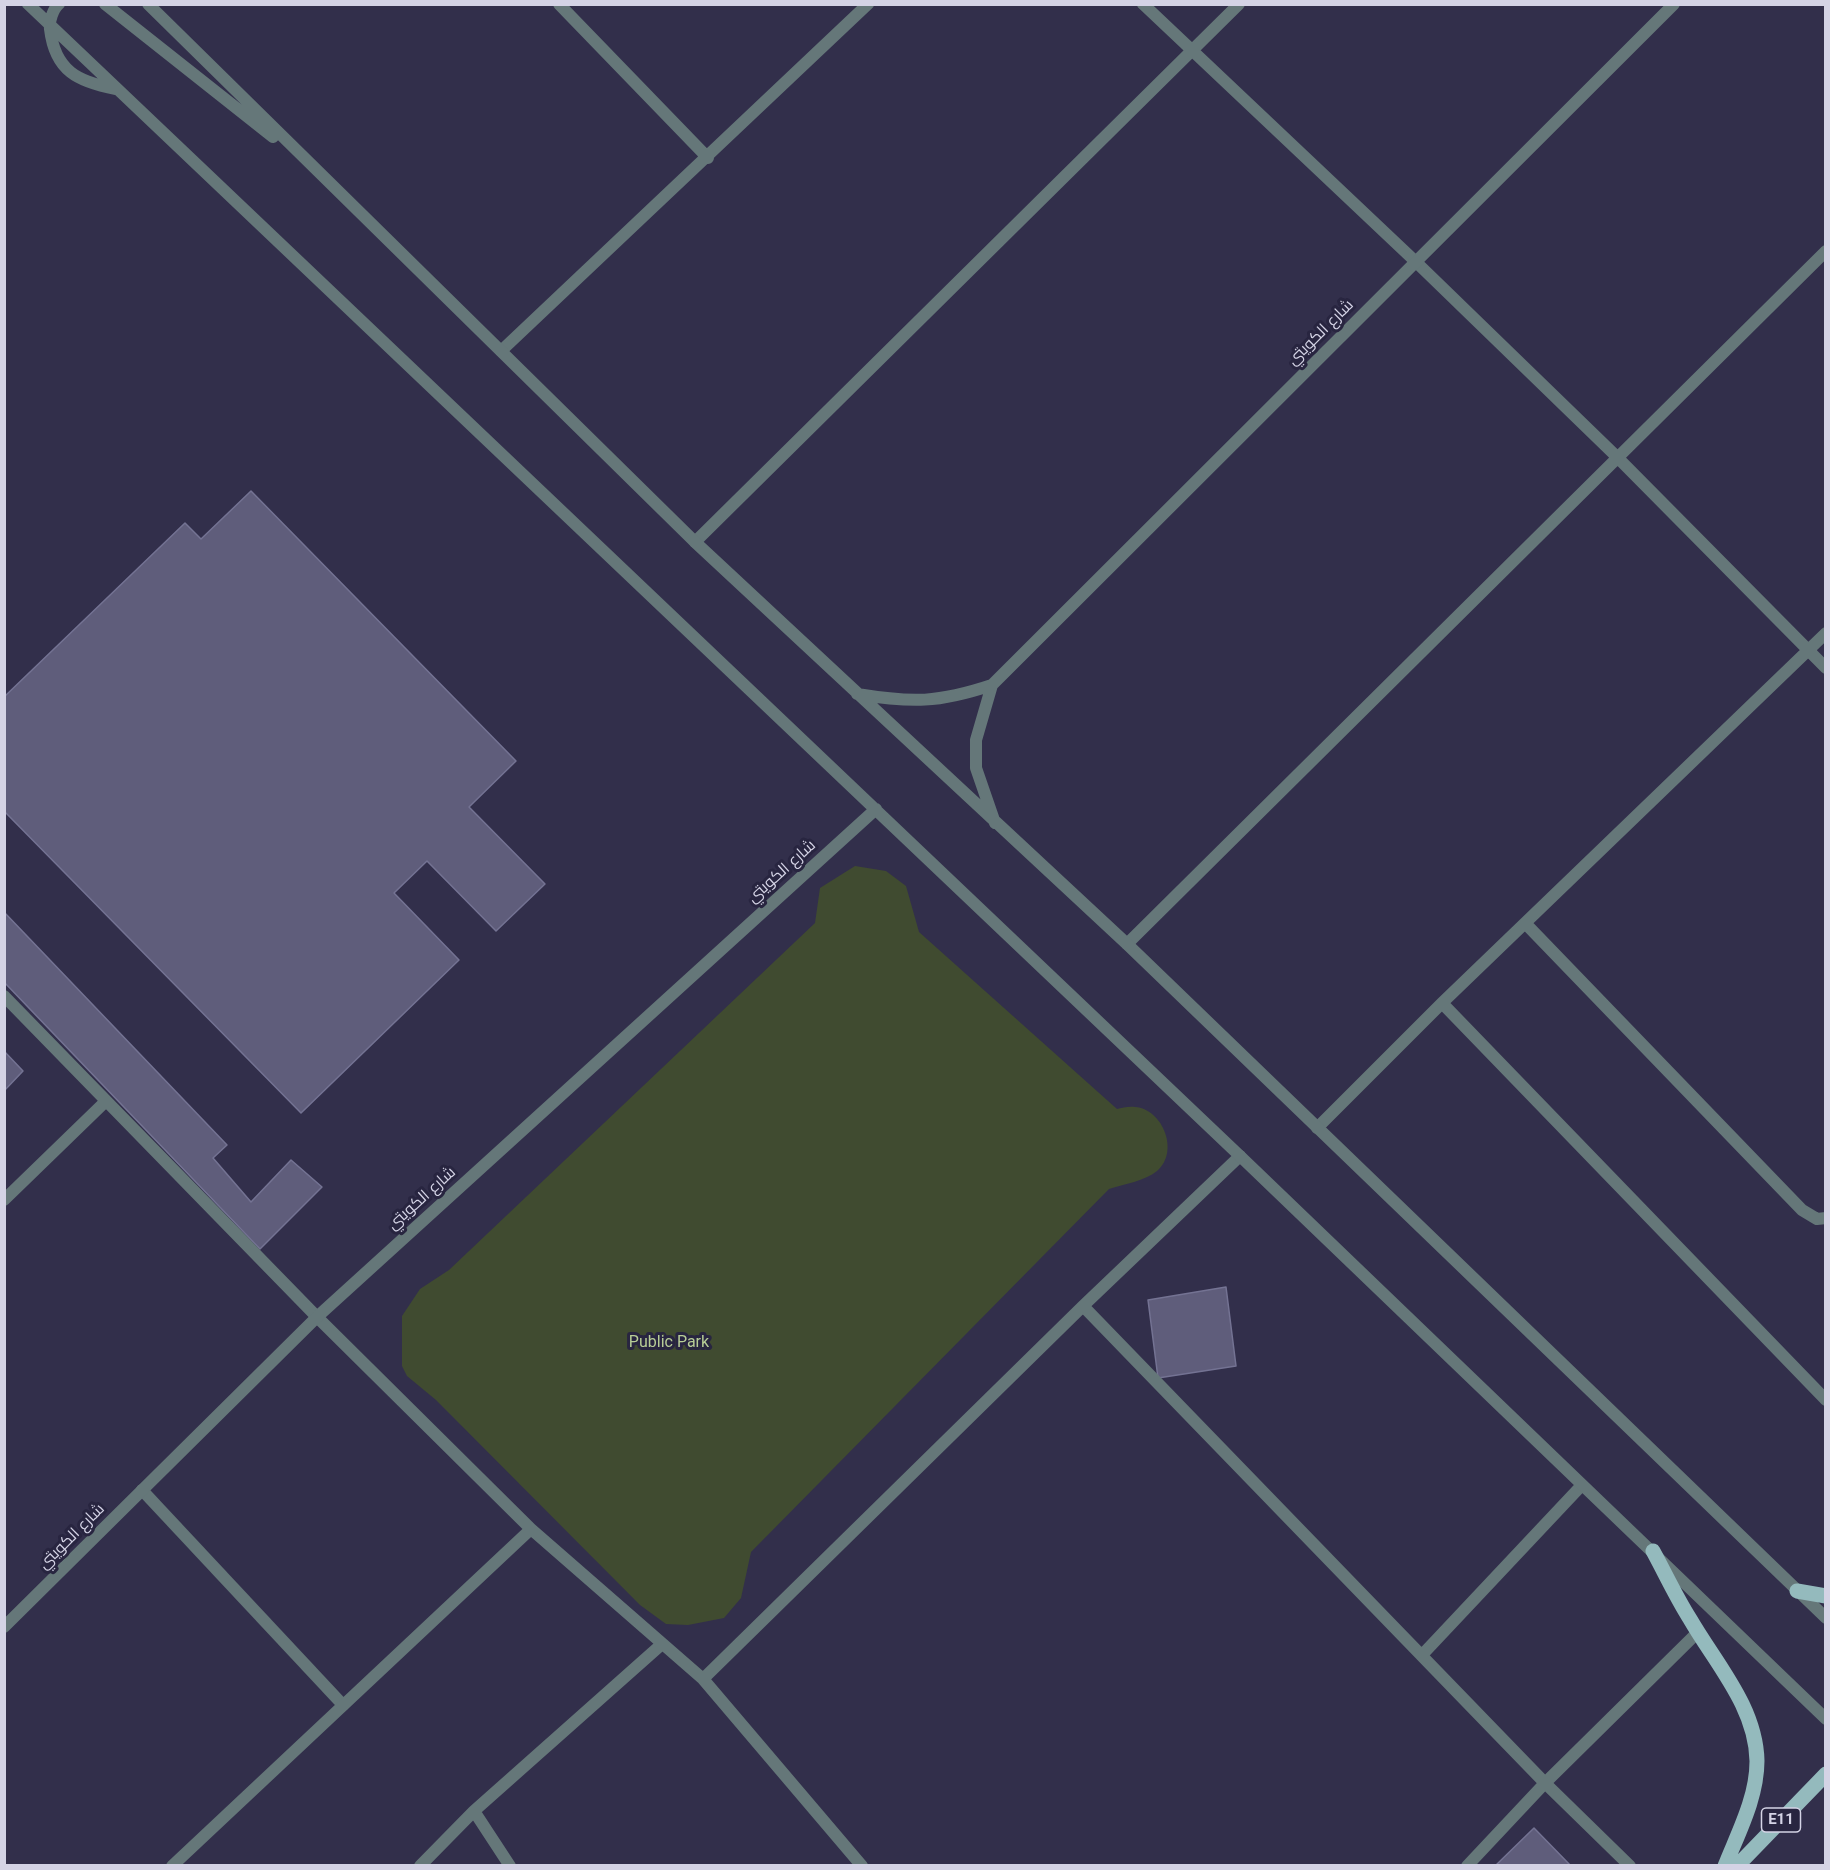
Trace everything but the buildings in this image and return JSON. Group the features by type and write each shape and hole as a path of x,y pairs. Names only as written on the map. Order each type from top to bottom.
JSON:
{"main road":[{"path":"1653,1551 1698,1632 1734,1688 1753,1729 1757,1763 1751,1802 1725,1866"},
{"path":"1797,1591 1826,1596"},
{"name":"E11","path":"1737,1866 1826,1774"}],"street":[{"path":"59,4 49,24 52,47 65,69 88,84 118,90"},
{"path":"105,4 321,174"},
{"path":"148,4 695,542 1126,944 1826,1618"},
{"path":"559,4 708,158"},
{"path":"501,351 708,158 868,4"},
{"path":"1143,4 1416,262 1616,456 1826,668"},
{"path":"695,542 1239,4"},
{"name":"شارع الكويتي","path":"856,693 900,701 928,701 953,698 992,685 1674,4"},
{"path":"28,5 876,809 1826,1719"},
{"path":"1126,944 1616,456 1826,251"},
{"path":"1317,1128 1442,1003 1826,633"},
{"name":"شارع الكويتي","path":"992,685 976,740 976,768 996,824"},
{"name":"شارع الكويتي","path":"4,1627 317,1317 876,809"},
{"path":"1525,923 1802,1210 1817,1219 1826,1218"},
{"path":"4,996 317,1317 531,1529 703,1679 862,1866"},
{"path":"1442,1003 1826,1400"},
{"path":"4,1200 106,1101"},
{"path":"703,1679 1083,1306 1240,1156"},
{"path":"1083,1306 1545,1782 1630,1866"},
{"path":"1422,1655 1582,1485"},
{"path":"142,1490 343,1705"},
{"path":"172,1866 531,1529"},
{"path":"1467,1866 1545,1782 1698,1632"},
{"path":"420,1866 474,1811 662,1644"},
{"path":"474,1811 510,1866"}],"green space":[{"name":"Public Park","path":"855,866 886,871 906,886 919,932 1117,1109 1135,1107 1153,1115 1165,1133 1168,1143 1167,1153 1164,1163 1157,1171 1140,1180 1109,1189 751,1552 741,1598 724,1618 688,1625 666,1624 640,1605 436,1400 407,1376 402,1366 402,1316 420,1289 449,1270 815,923 820,888"}]}
